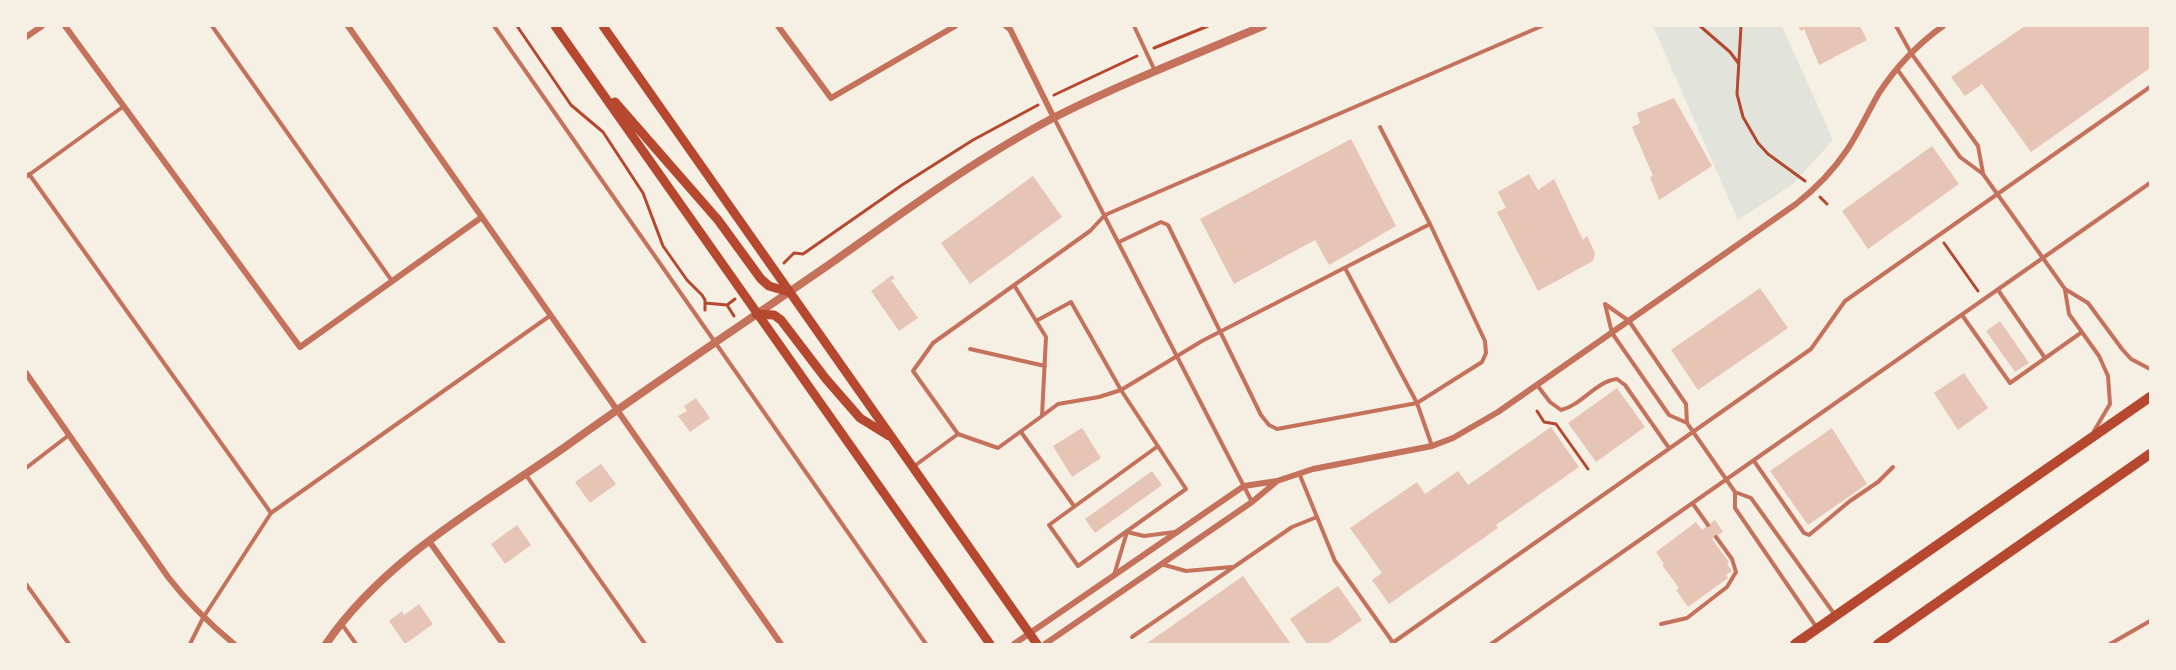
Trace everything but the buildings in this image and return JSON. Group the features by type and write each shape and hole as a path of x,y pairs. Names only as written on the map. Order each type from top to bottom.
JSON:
{"main road":[{"path":"555,26 990,645"},
{"path":"603,26 1037,645"},
{"path":"584,66 718,220 753,270 769,286 789,292"},
{"path":"756,314 774,315 782,320 826,379 860,418 893,438"},
{"path":"1795,645 2151,397"},
{"path":"1878,645 2151,454"}],"street":[{"path":"26,37 42,26"},
{"path":"65,26 300,347 482,217"},
{"path":"348,26 781,645"},
{"path":"778,26 831,98 955,26"},
{"path":"1006,26 1010,29 1054,118"},
{"path":"326,645 341,623 380,581 429,541 926,197 990,155 1054,118 1263,26"},
{"path":"1014,645 1244,486 1277,481 1299,473 1432,446 1453,438 1498,412 1814,190 1847,150 1880,92 1897,69 1911,53 1943,26"},
{"path":"26,373 184,598 234,645"},
{"path":"1045,645 1252,502 1277,481"},
{"path":"429,541 503,645"}],"lane":[{"path":"212,26 392,282"},
{"path":"494,26 926,645"},
{"path":"1134,26 1156,72"},
{"path":"1430,224 1177,355 1121,390 1100,397 1058,404 998,448 958,434 913,371 933,344 1090,231 1105,214 1542,26"},
{"path":"1896,26 1911,53 1978,146 1983,174"},
{"path":"1897,69 1960,157 1983,174 2065,289 2088,303 2131,359 2151,369"},
{"path":"1299,473 1335,561 1393,644 1811,349 1845,301 2151,87"},
{"path":"124,106 27,176 271,513"},
{"path":"1054,118 1252,502"},
{"path":"1119,242 1161,222 1168,225 1261,415 1269,425 1277,429 1417,403 1482,362 1486,353 1485,341 1430,224 1380,127"},
{"path":"1491,645 2151,183"},
{"path":"1345,267 1417,403 1432,446"},
{"path":"1014,285 1046,337 1042,416"},
{"path":"2065,289 2069,314 2099,356 2108,376 2110,404 2089,439"},
{"path":"1998,290 2045,358"},
{"path":"1036,321 1071,302 1121,390 1158,446 1186,489 1078,566 1049,525 1158,446"},
{"path":"1687,423 1670,415 1612,333 1605,304 1629,321 1686,404 1687,423 1735,492 1735,508 1817,628"},
{"path":"190,645 203,618 271,513 551,315"},
{"path":"1962,315 2010,383 2082,332"},
{"path":"970,350 1045,366"},
{"path":"1537,385 1550,402 1561,410 1572,407 1609,380 1617,379 1624,385 1669,448"},
{"path":"1021,432 1074,506"},
{"path":"913,467 958,434"},
{"path":"26,468 70,435"},
{"path":"1754,461 1804,533 1809,535 1850,501 1878,482 1893,467"},
{"path":"526,475 645,645"},
{"path":"1735,492 1752,498 1835,616"},
{"path":"1693,504 1708,525"},
{"path":"1132,637 1292,527 1317,517"},
{"path":"1126,532 1144,536 1178,531"},
{"path":"1114,576 1126,532"},
{"path":"1661,624 1687,618 1727,587 1736,572 1732,559 1716,537"},
{"path":"1161,564 1186,571 1233,567"},
{"path":"26,584 69,645"},
{"path":"2110,645 2151,621"},
{"path":"341,623 356,645"}],"path":[{"path":"518,26 571,105 603,132 643,193 663,246 687,280 702,295 705,303 701,324"},
{"path":"1060,92 1208,26"},
{"path":"1700,26 1730,52 1739,64"},
{"path":"1741,26 1737,94 1743,117 1768,154 1803,179"},
{"path":"790,259 794,253 803,254 902,185 973,140 1011,118 1030,111"},
{"path":"1939,235 1984,300"},
{"path":"705,303 727,305"},
{"path":"1537,411 1544,422 1556,424 1588,469"}],"shaded area":[{"path":"1653,26 1782,26 1833,140 1793,184 1738,220"}]}
